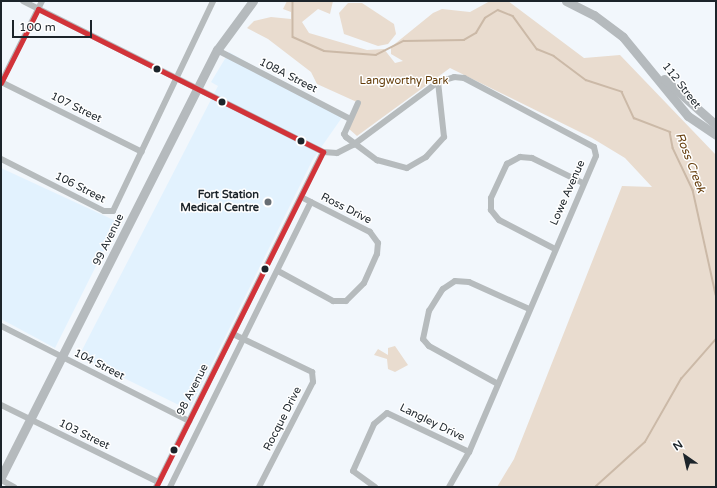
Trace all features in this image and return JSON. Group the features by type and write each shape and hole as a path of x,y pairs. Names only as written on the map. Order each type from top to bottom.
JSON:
{"main road":[{"name":"99 Avenue","path":"1,477 63,358 196,89 217,50 239,15 253,1"},
{"name":"112 Street","path":"566,1 609,26 691,107 716,125"},
{"name":"112 Street","path":"648,64 688,116 716,135"}],"street":[{"path":"23,1 323,152"},
{"path":"1,83 42,1"},
{"path":"142,152 212,3 205,1"},
{"name":"108A Street","path":"217,50 350,119"},
{"name":"Lowe Avenue","path":"323,152 337,153 353,145 438,82 464,78 589,143 596,154 469,452 449,487"},
{"path":"358,104 344,134 353,145 401,169 426,157 444,137 438,82"},
{"name":"107 Street","path":"1,83 142,152"},
{"name":"106 Street","path":"1,159 107,213 116,207 142,152"},
{"name":"98 Avenue","path":"157,485 323,152"},
{"path":"555,249 499,220 491,210 491,198 507,164 520,157 532,158 583,183"},
{"name":"Ross Drive","path":"278,271 333,301 346,302 364,282 377,254 378,243 370,232 301,197"},
{"path":"170,487 311,202"},
{"path":"498,384 429,346 423,339 429,311 443,289 455,281 469,282 529,309"},
{"name":"104 Street","path":"1,326 189,421"},
{"name":"Rocque Drive","path":"233,334 312,372 313,382 259,487"},
{"name":"103 Street","path":"1,405 157,485"},
{"name":"Langley Drive","path":"375,487 353,471 374,424 387,413 469,452"},
{"path":"1,480 14,487"}],"shaded area":[{"path":"229,52 343,116 313,159 189,410 79,356 218,86 211,82"},
{"path":"1,168 118,222 55,348 1,319"}],"green space":[{"name":"Langworthy Park","path":"287,1 333,1 330,14 318,9 302,22 309,33 367,50 384,49 395,63 403,61 391,54 391,47 433,13 442,9 470,12 490,1 508,1 584,58 620,55 716,155 716,487 497,487 514,459 622,186 652,187 625,158 592,138 450,68 357,136 348,128 359,103 317,84 311,72 268,39 247,28 254,21 271,17 291,19 291,12 283,9"},
{"path":"348,3 362,3 394,24 396,34 388,44 378,46 344,34 339,13"},
{"path":"395,346 408,365 395,372 388,369 387,359 374,355 378,349 388,355 388,348"}],"waterway":[{"name":"Ross Creek","path":"293,1 293,37 324,51 376,55 404,41 464,40 476,33 485,18 498,10 513,16 537,49 554,56 586,80 622,92 634,118 670,132 673,148 693,190 716,295"},
{"name":"Ross Creek","path":"595,487 645,442 681,379 716,339"}],"transit line":[{"path":"1,83 38,9 323,152 156,487"}],"place":[{"name":"Fort Station Medical Centre","path":"268,202"}]}
